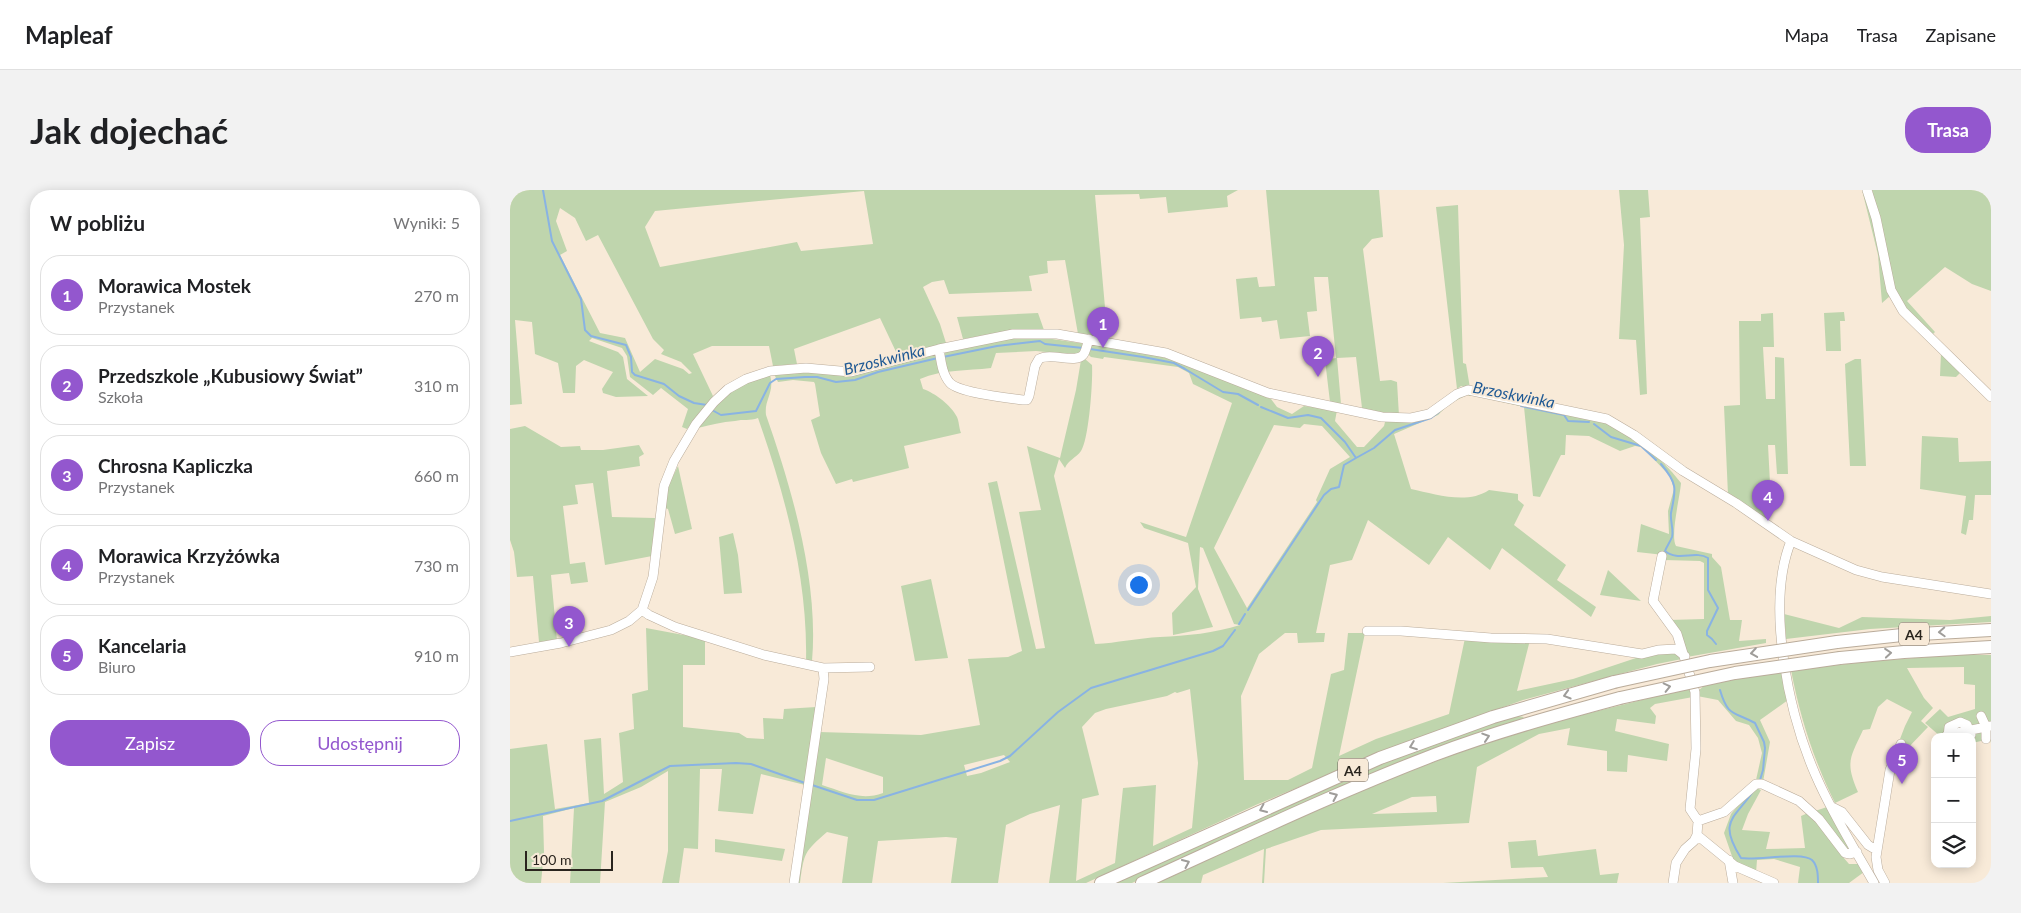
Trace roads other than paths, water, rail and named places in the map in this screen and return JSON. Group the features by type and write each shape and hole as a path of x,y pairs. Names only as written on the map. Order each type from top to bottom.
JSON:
{"highway":[{"name":"A4","path":"1101,883 1380,758 1493,717 1614,682 1710,661 1837,642 1902,635 1991,630"},
{"name":"A4","path":"1142,883 1340,793 1436,755 1532,722 1620,698 1735,673 1840,658 1991,647"}],"street":[{"path":"1867,190 1876,218 1891,290 1903,311 1991,397"},
{"path":"510,652 560,643 611,630 629,621 642,610 653,577 664,486 668,474 704,413 728,389 746,379 770,371 806,368 851,372 940,355 1013,334 1057,334 1087,346 1166,353 1268,393 1382,417 1411,418 1428,414 1457,394 1468,390 1607,419 1627,430 1683,471 1736,503 1791,541 1856,570 1882,577 1991,594"},
{"path":"940,355 943,371 950,383 956,387 972,392 1027,400 1035,366 1039,359 1051,356 1080,357 1087,346"},
{"path":"1791,541 1783,563 1780,604 1781,636 1787,676 1802,741 1816,776 1874,883"},
{"path":"1662,556 1653,602 1677,634 1695,692 1696,749 1690,810 1698,821 1697,835 1676,863 1672,883"},
{"path":"642,610 648,615 675,627 764,655 823,668 870,667"},
{"path":"1367,631 1401,631 1491,638 1547,639 1642,654 1658,650 1676,649 1685,656"},
{"path":"794,883 824,679 823,668"},
{"path":"1956,722 1959,733"},
{"path":"1948,733 1949,727 1956,722 1964,723 1970,732 1987,727"},
{"path":"1885,883 1878,870 1877,846 1890,770 1901,744"},
{"path":"1698,821 1724,812 1752,786 1762,784 1798,801 1819,819 1845,853 1857,852"},
{"path":"1832,807 1842,812 1868,845 1873,848 1877,846"},
{"path":"1697,835 1736,866 1774,883"},
{"path":"1729,860 1733,883"}],"waterway":[{"name":"Brzoskwinka","path":"543,190 552,241 581,299 585,330 591,336 626,345 631,357 632,372 635,375 664,384 679,396 694,403 707,405"},
{"name":"Brzoskwinka","path":"943,357 997,346 1040,341 1045,344 1083,348"},
{"name":"Brzoskwinka","path":"1090,349 1174,363 1223,392 1238,394 1258,405"},
{"name":"Brzoskwinka","path":"712,410 721,415 756,411 770,383 776,379 817,377 836,382 855,380 878,372 938,358"},
{"name":"Brzoskwinka","path":"1521,406 1564,415 1568,421 1589,422"},
{"name":"Brzoskwinka","path":"1261,407 1288,418 1308,415 1321,418 1345,442 1356,458 1374,448 1395,430 1431,418 1439,412"},
{"name":"Brzoskwinka","path":"1594,424 1611,437 1641,446 1656,460"},
{"path":"1248,610 1324,495 1331,489 1339,487 1344,465 1356,458"},
{"name":"Brzoskwinka","path":"1661,464 1673,482 1675,492 1671,516 1672,534 1665,551 1675,556 1698,555 1708,558 1708,590 1718,608 1707,631 1707,635 1716,644"},
{"path":"1239,624 1245,614"},
{"path":"812,785 857,800 874,800 1000,761 1010,756 1058,712 1091,688 1213,651 1223,646 1235,630"},
{"name":"Brzoskwinka","path":"1720,690 1729,709 1755,723 1764,742 1763,770 1760,780"},
{"path":"510,821 602,801 670,766 751,764 805,783"},
{"name":"Brzoskwinka","path":"1754,790 1731,821 1730,835 1741,858 1807,857 1815,865 1818,883"}],"place":[{"name":"Morawica Mostek","path":"1103,348"},
{"name":"Przedszkole „Kubusiowy Świat”","path":"1318,377"},
{"name":"Morawica Krzyżówka","path":"1768,521"},
{"name":"Chrosna Kapliczka","path":"569,647"},
{"name":"Kancelaria","path":"1902,784"}]}
